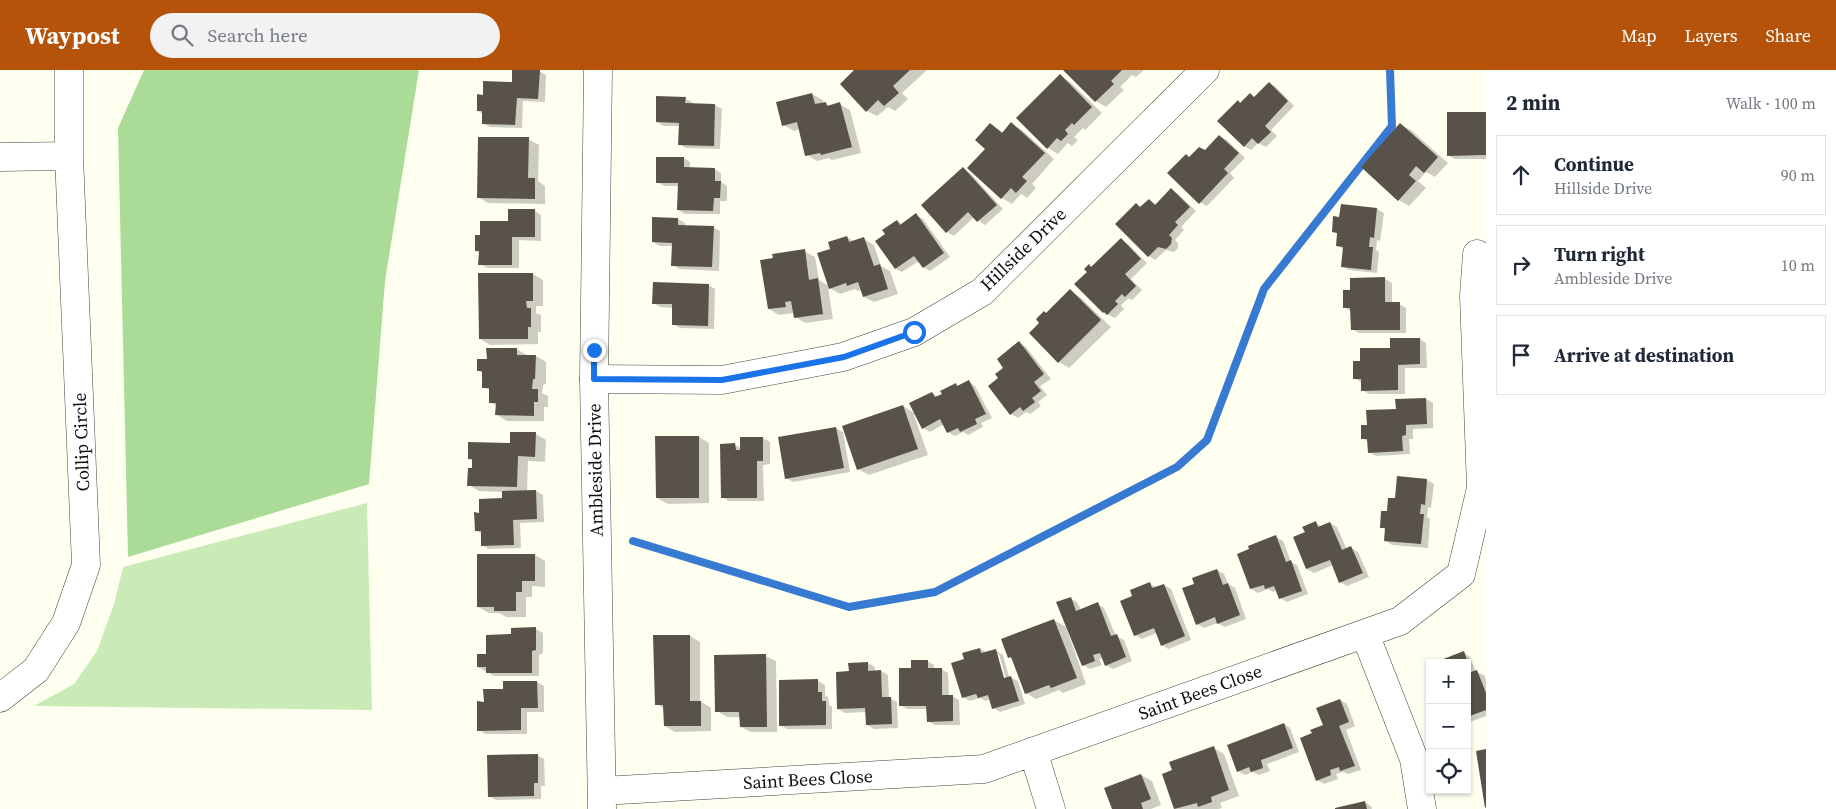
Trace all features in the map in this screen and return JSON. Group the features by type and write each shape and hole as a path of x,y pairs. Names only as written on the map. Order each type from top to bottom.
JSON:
{"street":[{"name":"Collip Circle","path":"0,698 36,670 66,623 86,564 69,156 69,70"},
{"name":"Ambleside Drive","path":"598,70 594,379 602,800"},
{"name":"Hillside Drive","path":"594,379 722,380 844,357 914,332 982,292 1204,70"},
{"path":"0,157 69,156"},
{"name":"Saint Bees Close","path":"602,800 984,769 1400,621 1461,574 1481,488 1474,296 1477,254"},
{"path":"1366,634 1414,759 1422,809"},
{"path":"1033,751 1051,809"}],"green space":[{"path":"144,70 419,70 385,281 369,484 128,557 118,128"},
{"path":"367,503 372,710 34,706 74,684 97,651 114,604 123,567"}],"building":[{"path":"512,70 540,70 538,99 517,98 515,125 482,124 482,111 477,111 477,94 483,95 483,81 512,82"},
{"path":"854,70 910,70 893,86 899,93 884,106 878,100 866,112 840,84"},
{"path":"1063,70 1122,70 1111,81 1114,84 1095,102"},
{"path":"1060,74 1092,107 1074,125 1072,123 1065,130 1068,134 1061,141 1057,138 1047,149 1016,118"},
{"path":"1269,82 1288,101 1265,126 1271,132 1258,144 1252,138 1244,147 1217,121 1238,100 1240,103 1250,93 1254,97"},
{"path":"812,93 815,104 826,102 827,106 840,102 852,147 821,155 820,153 805,156 797,122 782,126 776,102"},
{"path":"656,96 686,97 685,103 715,104 714,146 678,145 679,123 656,122"},
{"path":"1447,112 1486,112 1486,155 1447,156"},
{"path":"1011,122 1045,153 1022,177 1027,181 1016,193 1011,188 1001,199 967,168 985,149 975,140 990,123 1002,133"},
{"path":"1400,123 1438,157 1424,173 1416,166 1409,175 1416,181 1398,201 1361,167"},
{"path":"1219,135 1239,153 1224,169 1228,173 1199,204 1167,173 1186,154 1189,157 1199,147 1205,150"},
{"path":"478,137 529,137 528,178 535,178 535,199 477,198"},
{"path":"656,157 684,157 684,167 715,168 715,181 721,181 720,198 714,198 713,211 677,210 678,183 656,183"},
{"path":"963,167 997,205 977,222 968,212 946,233 921,205"},
{"path":"1171,188 1190,207 1175,222 1178,225 1169,235 1172,238 1171,244 1166,249 1158,247 1148,257 1115,224 1136,203 1140,207 1149,199 1155,205"},
{"path":"1341,204 1377,208 1374,238 1370,237 1369,247 1373,247 1371,270 1341,267 1343,247 1336,246 1337,233 1332,232 1333,216 1339,217"},
{"path":"508,209 535,209 535,237 512,237 512,265 478,265 479,251 475,251 475,235 480,235 480,221 508,221"},
{"path":"916,213 944,253 923,268 914,256 895,269 875,241 885,234 882,230 897,220 900,225"},
{"path":"652,217 678,218 678,225 714,226 712,267 671,266 672,243 652,242"},
{"path":"847,236 849,242 864,237 874,266 880,264 888,289 863,297 858,282 847,286 846,283 829,289 817,253 830,249 828,242"},
{"path":"1121,238 1141,259 1125,274 1136,286 1125,297 1122,294 1115,301 1118,304 1107,315 1074,284 1087,272 1084,269 1089,264 1091,267"},
{"path":"805,249 809,280 818,278 823,314 794,318 791,301 785,302 786,307 768,309 760,260 773,258 772,254"},
{"path":"478,273 533,273 533,301 526,301 527,308 531,308 531,327 528,327 528,339 479,339"},
{"path":"1385,277 1385,302 1400,302 1400,330 1351,330 1350,308 1343,308 1343,290 1350,290 1350,278"},
{"path":"653,282 709,284 708,326 672,325 672,304 652,304"},
{"path":"1070,289 1101,320 1058,363 1029,333 1039,323 1036,319 1044,311 1046,313"},
{"path":"1390,338 1420,338 1420,364 1398,365 1398,390 1361,391 1361,379 1353,379 1353,361 1360,361 1360,348 1390,348"},
{"path":"1019,341 1044,374 1034,382 1041,391 1032,398 1035,402 1023,411 1020,407 1010,415 988,386 998,378 995,374 1003,368 997,359"},
{"path":"486,348 517,348 517,355 536,355 535,379 533,379 532,389 538,389 538,402 534,402 534,416 495,415 496,403 489,403 489,388 482,388 482,371 477,371 477,359 487,359"},
{"path":"969,380 986,414 975,419 977,424 960,432 958,428 947,433 940,419 922,429 909,403 932,392 935,397 942,394 940,391 956,383 957,386"},
{"path":"1426,398 1427,424 1406,425 1406,435 1402,436 1403,451 1368,453 1367,439 1361,439 1361,425 1367,425 1366,410 1396,409 1395,399"},
{"path":"903,405 918,449 857,470 842,426"},
{"path":"836,427 844,468 785,479 778,437"},
{"path":"510,432 536,432 535,457 518,456 517,487 467,486 468,468 472,468 472,459 468,459 468,442 510,443"},
{"path":"655,436 699,436 699,498 656,498"},
{"path":"740,437 763,437 763,461 757,461 757,498 721,498 720,444 735,443 736,450 740,450"},
{"path":"1397,476 1427,479 1425,505 1421,504 1420,514 1424,514 1421,544 1384,541 1385,528 1380,528 1381,511 1387,511 1388,498 1395,498"},
{"path":"536,490 537,519 513,520 514,545 481,546 481,531 475,531 474,512 479,513 479,499 502,498 502,491"},
{"path":"1316,521 1318,527 1330,522 1342,550 1351,546 1363,573 1339,583 1330,560 1306,569 1293,537 1305,532 1302,527"},
{"path":"1276,535 1286,562 1291,560 1302,591 1279,599 1274,586 1265,589 1264,585 1250,589 1237,554 1249,549 1248,546"},
{"path":"477,554 535,554 535,581 522,581 522,592 516,592 516,611 494,611 494,607 477,607"},
{"path":"1217,569 1223,585 1228,583 1240,615 1217,624 1215,617 1196,625 1182,588 1194,584 1192,578"},
{"path":"1150,582 1152,588 1164,584 1185,636 1161,646 1154,628 1134,636 1120,601 1132,596 1130,590"},
{"path":"1071,597 1076,611 1098,602 1111,636 1117,634 1126,657 1105,666 1100,653 1093,655 1095,661 1082,666 1056,602"},
{"path":"1054,619 1077,678 1051,688 1049,685 1025,694 1011,657 1008,658 1001,639"},
{"path":"536,627 536,650 532,651 532,673 486,673 486,667 477,667 477,654 486,654 486,635 511,634 511,628"},
{"path":"653,635 690,635 690,701 701,701 701,726 664,726 663,705 655,705"},
{"path":"980,648 981,653 996,649 1004,678 1011,676 1019,701 992,709 988,695 978,698 976,694 962,698 951,663 964,659 962,653"},
{"path":"1464,651 1467,659 1443,659"},
{"path":"766,654 767,727 740,727 739,712 715,712 714,655"},
{"path":"911,660 928,660 928,668 942,668 942,695 953,695 953,721 927,722 926,706 899,706 899,668 911,668"},
{"path":"868,662 868,671 881,670 882,697 891,697 892,724 866,725 865,708 837,709 836,672 849,671 848,663"},
{"path":"1477,670 1486,693 1486,710 1471,716 1471,672"},
{"path":"818,679 818,692 822,692 822,701 826,701 826,725 779,726 779,680"},
{"path":"503,681 537,681 538,708 521,708 521,730 477,731 477,701 484,702 483,689 503,689"},
{"path":"1340,699 1349,722 1339,726 1355,766 1340,771 1339,767 1330,770 1331,775 1316,781 1300,738 1312,733 1310,730 1323,725 1316,708"},
{"path":"1284,723 1293,748 1261,760 1263,768 1251,772 1249,767 1237,772 1227,745"},
{"path":"1214,746 1229,790 1211,797 1212,802 1198,807 1197,803 1174,809 1162,774 1172,770 1169,762"},
{"path":"1486,749 1486,807 1485,808 1476,751"},
{"path":"538,754 538,783 534,783 534,796 488,797 487,755"},
{"path":"1141,774 1151,799 1141,803 1143,809 1112,809 1104,788"},
{"path":"1365,801 1367,809 1335,809 1335,808"}],"waterway":[{"path":"633,541 849,607 935,592 1177,467 1207,440 1264,289 1392,126 1390,70"}],"route":[{"path":"594,350 594,379 722,380 844,357 914,332"}]}
